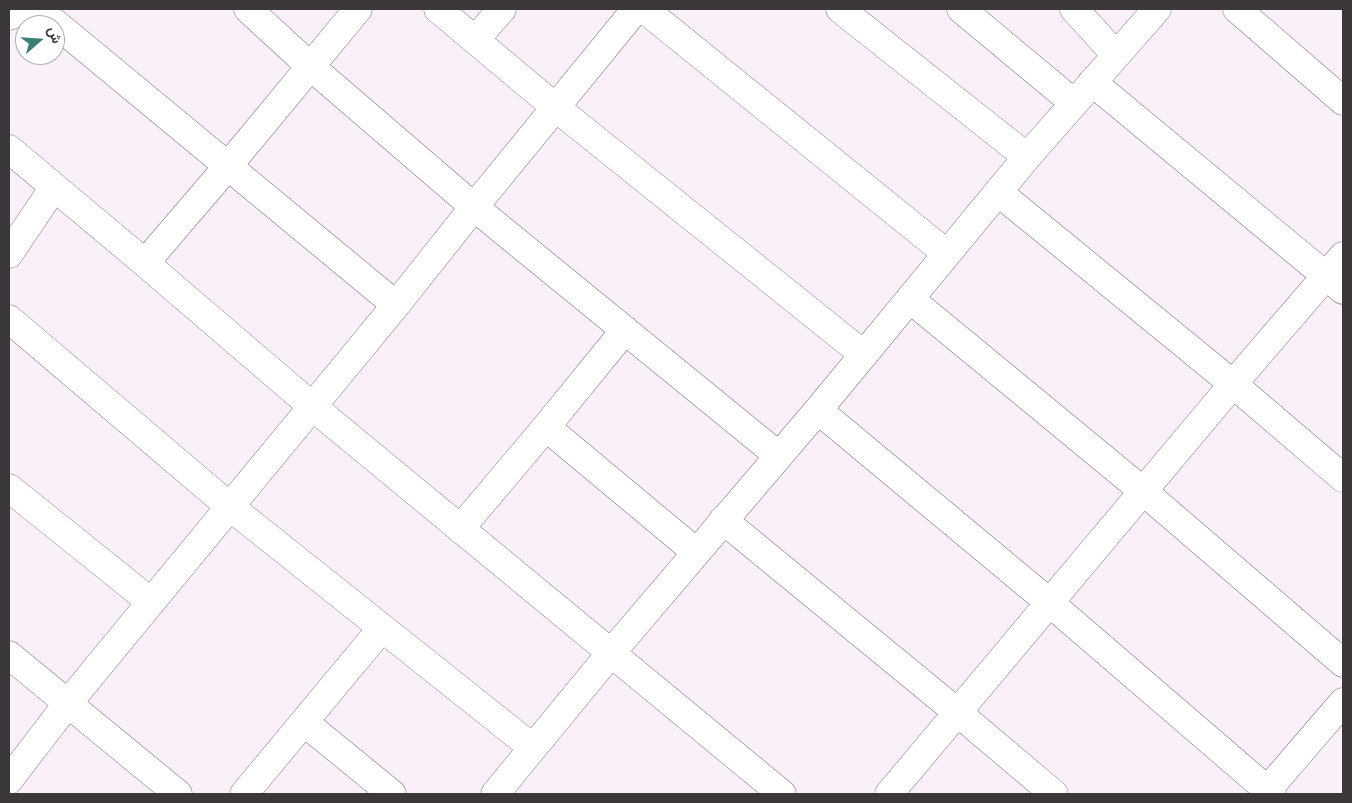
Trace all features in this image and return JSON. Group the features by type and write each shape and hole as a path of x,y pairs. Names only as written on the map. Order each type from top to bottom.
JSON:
{"street":[{"path":"248,9 310,66 474,207 779,456"},
{"path":"145,263 358,9"},
{"path":"438,9 555,107 863,354"},
{"path":"475,40 502,9"},
{"path":"9,780 68,702 396,305 636,9"},
{"path":"644,9 946,253"},
{"path":"840,9 1027,157"},
{"path":"961,9 1074,103"},
{"path":"1074,9 1116,54"},
{"path":"496,794 611,653 818,410 946,253 1116,54 1157,9"},
{"path":"1237,9 1343,101"},
{"path":"20,11 228,166 396,305"},
{"path":"888,794 1233,384 1338,274 1092,82"},
{"path":"9,149 460,529 782,794"},
{"path":"9,254 54,187"},
{"path":"998,192 1233,384 1343,478"},
{"path":"910,298 1143,491 1343,663"},
{"path":"9,319 229,506 533,748"},
{"path":"460,529 625,330"},
{"path":"818,410 1050,603 1268,793 1343,702"},
{"path":"546,427 696,552"},
{"path":"9,488 152,602"},
{"path":"723,520 1054,794"},
{"path":"244,794 382,628"},
{"path":"9,655 178,794"},
{"path":"304,722 392,794"}]}
